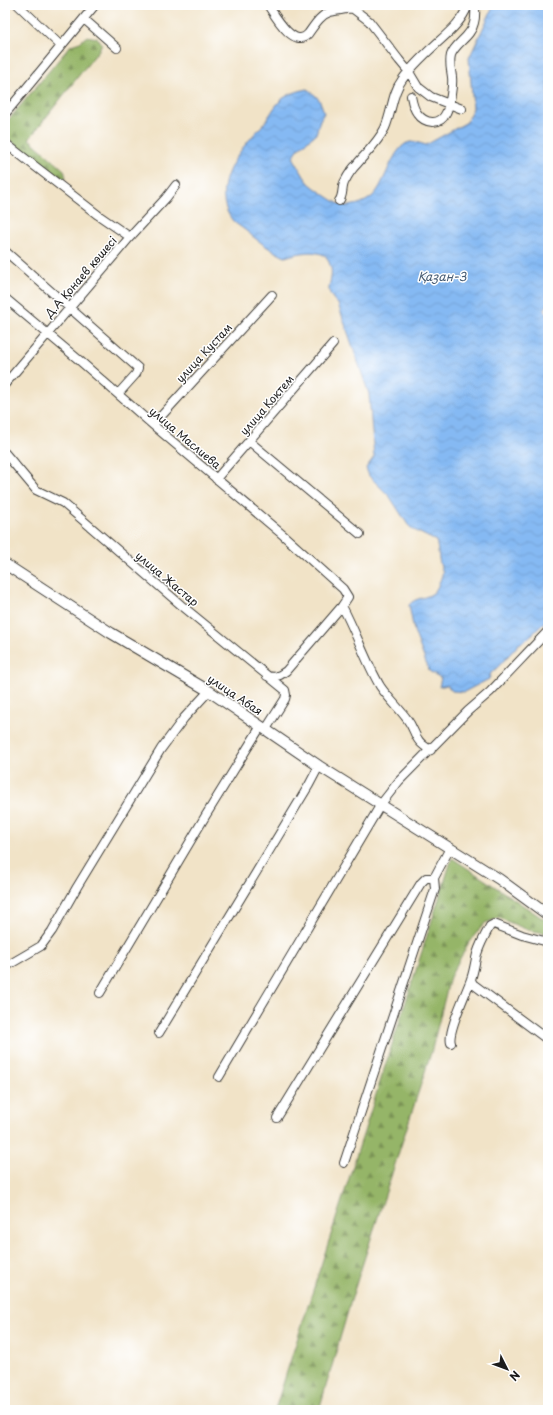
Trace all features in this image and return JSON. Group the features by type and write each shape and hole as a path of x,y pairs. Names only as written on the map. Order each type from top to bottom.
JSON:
{"main road":[{"name":"улица Абая","path":"5,564 112,633 209,691 319,766 382,804 498,879 548,915"}],"street":[{"path":"18,5 61,46"},
{"path":"5,114 95,5"},
{"path":"268,5 286,30 294,37 306,35 322,17 330,12 352,8 369,21 409,72 418,87 431,96 462,109"},
{"path":"339,201 342,197 343,183 356,164 375,144 384,130 390,116 397,88 409,72 453,28 466,11 468,5"},
{"path":"411,96 415,110 424,120 431,123 442,120 447,112 452,85 450,59 457,46 472,30 476,15 475,5"},
{"path":"84,19 117,48"},
{"path":"5,143 98,215 130,237"},
{"name":"Д.А Қонаев көшесі","path":"5,384 130,237 176,186"},
{"path":"5,251 138,368 136,374 118,394"},
{"name":"улица Кустам","path":"153,426 272,295"},
{"name":"улица Маслиева","path":"5,298 316,564 343,589 348,597 342,606"},
{"name":"улица Коктем","path":"216,479 333,344"},
{"path":"250,441 360,534"},
{"name":"улица Жастар","path":"5,453 36,490 63,504 175,600 285,690 285,699 263,728"},
{"path":"267,676 274,677 286,671 342,606 381,687 408,720 416,738 420,743 431,750"},
{"path":"219,1077 382,804 399,781 431,750 468,710 490,692 548,631"},
{"path":"5,967 41,946 52,931 161,749 184,718 209,691"},
{"path":"100,993 206,815 263,728"},
{"path":"159,1033 309,786 319,766"},
{"path":"344,1163 435,889 434,878 450,848"},
{"path":"276,1118 421,884 426,878 434,878"},
{"path":"451,1043 452,1030 466,989 471,980 477,954 490,926 494,924 522,935 548,942"},
{"path":"471,980 473,984 548,1040"}],"green space":[{"path":"87,36 97,38 102,43 99,50 29,139 64,170 66,178 58,180 5,136 5,124 71,45 80,42"},
{"path":"452,858 548,922 548,928 545,933 528,930 499,918 485,923 469,942 450,977 431,1053 353,1294 319,1410 275,1410 289,1365"}],"water":[{"name":"Қазан-3","path":"494,5 548,5 548,305 544,311 548,315 548,615 543,624 527,639 519,644 491,673 489,679 464,692 452,691 447,685 439,687 441,678 429,671 414,631 409,605 412,602 434,592 439,585 443,572 440,565 437,545 436,541 412,529 408,525 390,497 369,476 366,468 374,457 369,394 338,304 330,294 329,286 331,268 326,256 311,252 285,257 274,251 259,242 233,221 226,209 224,196 225,184 229,171 235,159 251,137 263,125 280,101 289,95 307,89 318,99 324,113 320,120 316,134 299,148 293,157 302,173 311,185 339,204 346,206 356,205 371,198 380,186 396,153 405,144 412,142 426,145 467,122 473,108 469,58"}]}
